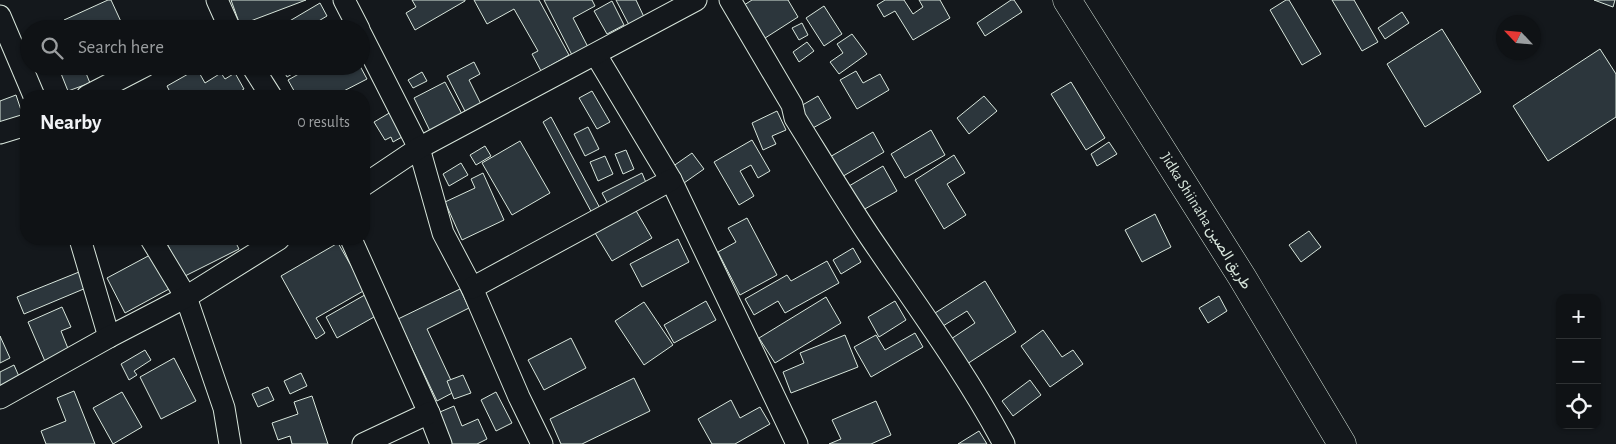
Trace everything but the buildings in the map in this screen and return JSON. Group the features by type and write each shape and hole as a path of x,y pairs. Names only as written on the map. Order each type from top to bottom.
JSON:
{"main road":[{"name":"Jidka Shiinaha طريق الصين","path":"1067,0 1242,277 1342,444"}],"street":[{"path":"217,0 223,20"},
{"path":"344,0 354,20"},
{"path":"370,181 419,148 696,0"},
{"path":"730,0 792,105 796,118 870,236 929,321 988,413 1004,444"},
{"path":"0,16 20,63"},
{"path":"370,52 419,148 443,233 472,288 519,397 542,444"},
{"path":"596,55 671,180 797,444"},
{"path":"25,75 31,90"},
{"path":"99,90 128,75"},
{"path":"258,75 267,90"},
{"path":"0,133 20,127"},
{"path":"472,288 671,180"},
{"path":"82,245 109,337"},
{"path":"155,245 186,298 224,408 230,444"},
{"path":"0,398 109,337 186,298 270,245"},
{"path":"354,245 441,444"},
{"path":"363,444 429,413"}]}
